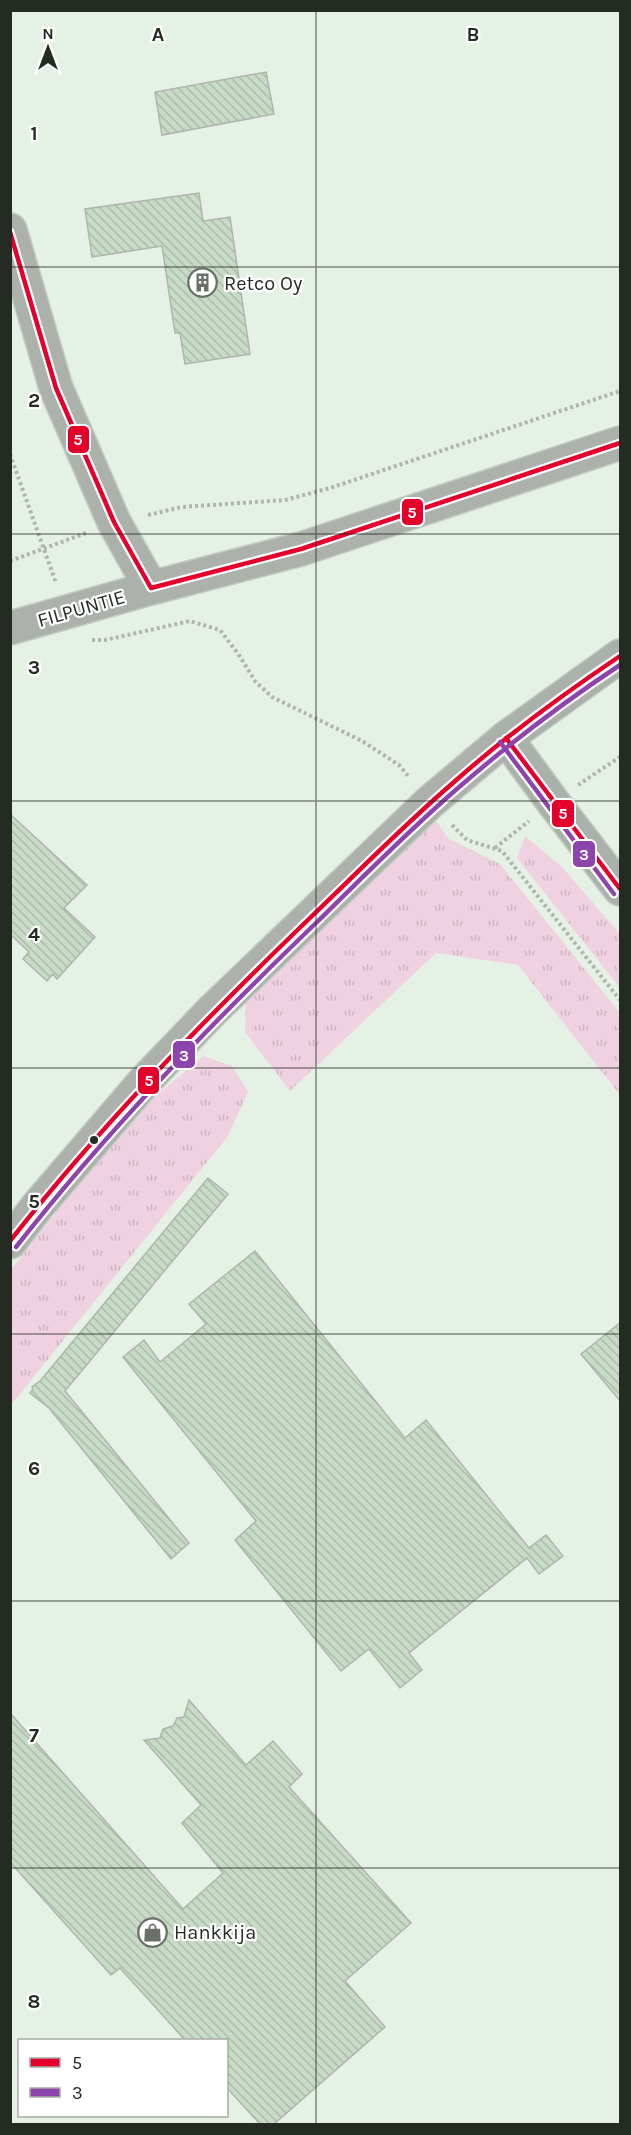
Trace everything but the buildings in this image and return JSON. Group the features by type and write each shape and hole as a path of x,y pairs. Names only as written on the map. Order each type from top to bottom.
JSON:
{"main road":[{"path":"621,656 506,738 621,889"}],"street":[{"path":"10,230 56,388 114,522 151,588"},
{"name":"FILPUNTIE","path":"10,628 301,549 621,443"},
{"path":"10,1242 36,1208 159,1067 212,1011 430,802 506,738"}],"path":[{"path":"10,561 114,522 183,507 285,500 341,485 621,391"},
{"path":"10,454 75,640 105,640 190,621 220,630 255,681 272,697 362,741 399,765 430,802 467,840 502,851 621,1000"}],"green space":[{"path":"436,821 449,839 500,864 620,1013 620,1095 518,965 436,953 290,1091 245,1032 246,999 331,915"},
{"path":"525,836 562,867 620,934 620,988 517,858"},
{"path":"203,1056 232,1066 248,1092 228,1136 11,1405 11,1270 72,1192 151,1100"}],"transit line":[{"name":"5","path":"10,232 56,388 114,522 151,588 301,549 620,443"},
{"name":"5","path":"10,1241 81,1155 155,1073 382,848 494,748 620,656"},
{"name":"3","path":"16,1247 87,1161 161,1079 387,854 497,755 558,708 620,665"},
{"name":"5","path":"506,738 620,889"},
{"name":"3","path":"500,742 614,894"}],"place":[{"name":"Retco Oy","path":"203,283"},
{"name":"Hankkija","path":"153,1932"}]}
